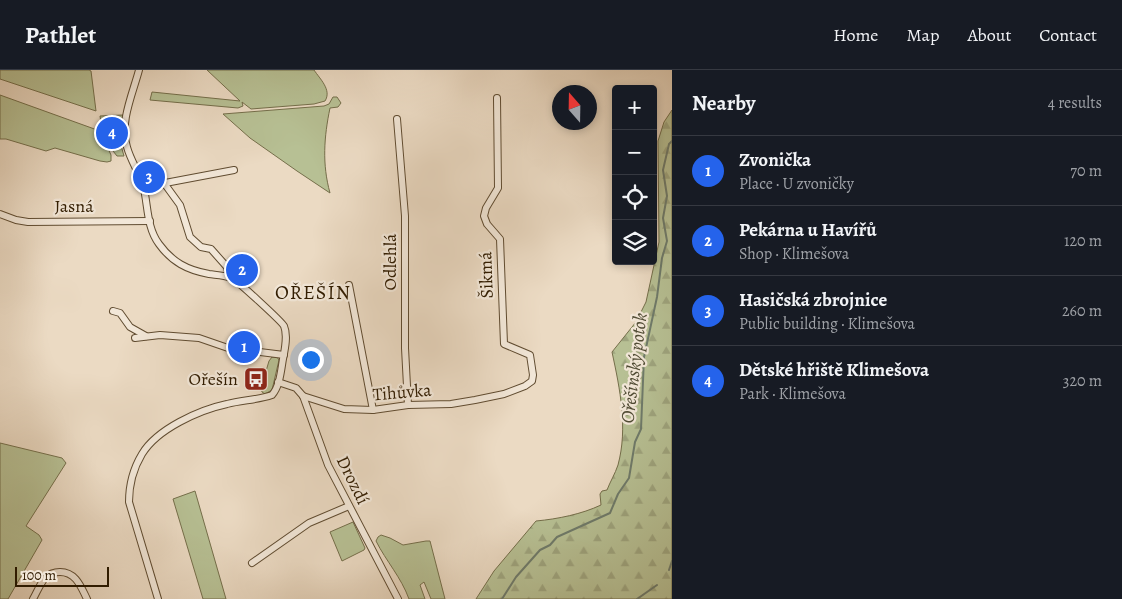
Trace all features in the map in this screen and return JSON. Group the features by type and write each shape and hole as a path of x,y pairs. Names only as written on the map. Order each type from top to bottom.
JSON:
{"street":[{"path":"139,70 126,120 125,139 128,151 144,187 150,221 156,240 178,264 193,270 229,277 240,283 282,322 285,330 284,355 276,392 272,395 216,406 185,419 166,431 149,445 142,454 129,487 129,502 158,599"},
{"name":"Šikmá","path":"497,98 498,188 486,208 484,216 487,224 500,240 504,344 530,355 533,375 530,384 504,394"},
{"name":"Odlehlá","path":"398,119 405,216 408,405"},
{"path":"144,187 234,170"},
{"path":"164,183 180,204 190,236 201,248 211,249 227,266 229,277"},
{"name":"Jasná","path":"0,214 28,222 150,221"},
{"path":"349,285 373,410"},
{"path":"113,311 120,313 130,327 148,337"},
{"path":"135,338 160,336 199,338 228,348 284,355"},
{"path":"278,382 296,388 303,396"},
{"name":"Tihůvka","path":"303,396 344,409 373,410 408,405 451,404 504,394"},
{"name":"Drozdí","path":"303,396 328,465 398,599"},
{"path":"252,562 309,523 348,506"},
{"path":"32,599 46,578 56,572 68,573 76,579 87,599"}],"green space":[{"path":"0,70 89,70 91,71 96,111 0,79"},
{"path":"207,70 314,70 326,89 327,97 325,101 314,104 251,109 242,102 243,106 238,108 150,100 152,92 240,101"},
{"path":"0,95 100,131 111,155 111,161 100,161 55,148 46,151 6,139 0,139"},
{"path":"333,97 337,97 341,103 338,107 330,108 326,129 325,161 330,193 250,138 223,114 324,106 329,104"},
{"path":"672,110 672,599 476,599 494,571 536,521 570,516 601,505 600,494 602,491 607,490 617,468 621,451 623,423 612,352 636,322 646,302 654,265 657,265 659,242 658,141 664,122"},
{"path":"123,115 120,142 124,156 117,156 105,137 100,116"},
{"path":"272,357 277,357 279,360 272,390 265,394 261,388"},
{"path":"0,443 62,458 66,463 26,526 39,535 42,540 8,599 0,599"},
{"path":"195,491 226,599 203,599 173,499"},
{"path":"353,522 365,548 342,561 330,532"},
{"path":"381,535 403,545 430,541 445,599 431,599 424,582 420,585 425,599 409,599 402,583 376,541"}],"waterway":[{"name":"Ořešínský potok","path":"502,599 516,577 540,550 550,545 557,537 610,513 618,494 629,478 635,442 641,429 644,357 657,297 662,258 667,241 663,218 667,196 663,170 669,144 672,141"},
{"path":"669,570 672,561"},
{"path":"637,599 657,585"}],"place":[{"name":"Dětské hřiště Klimešova","path":"112,133"},
{"name":"Hasičská zbrojnice","path":"149,177"},
{"name":"Pekárna u Havířů","path":"242,270"},
{"name":"Zvonička","path":"244,347"},
{"name":"Ořešín","path":"256,379"}],"district":[{"name":"OŘEŠÍN","path":"313,292"}]}
